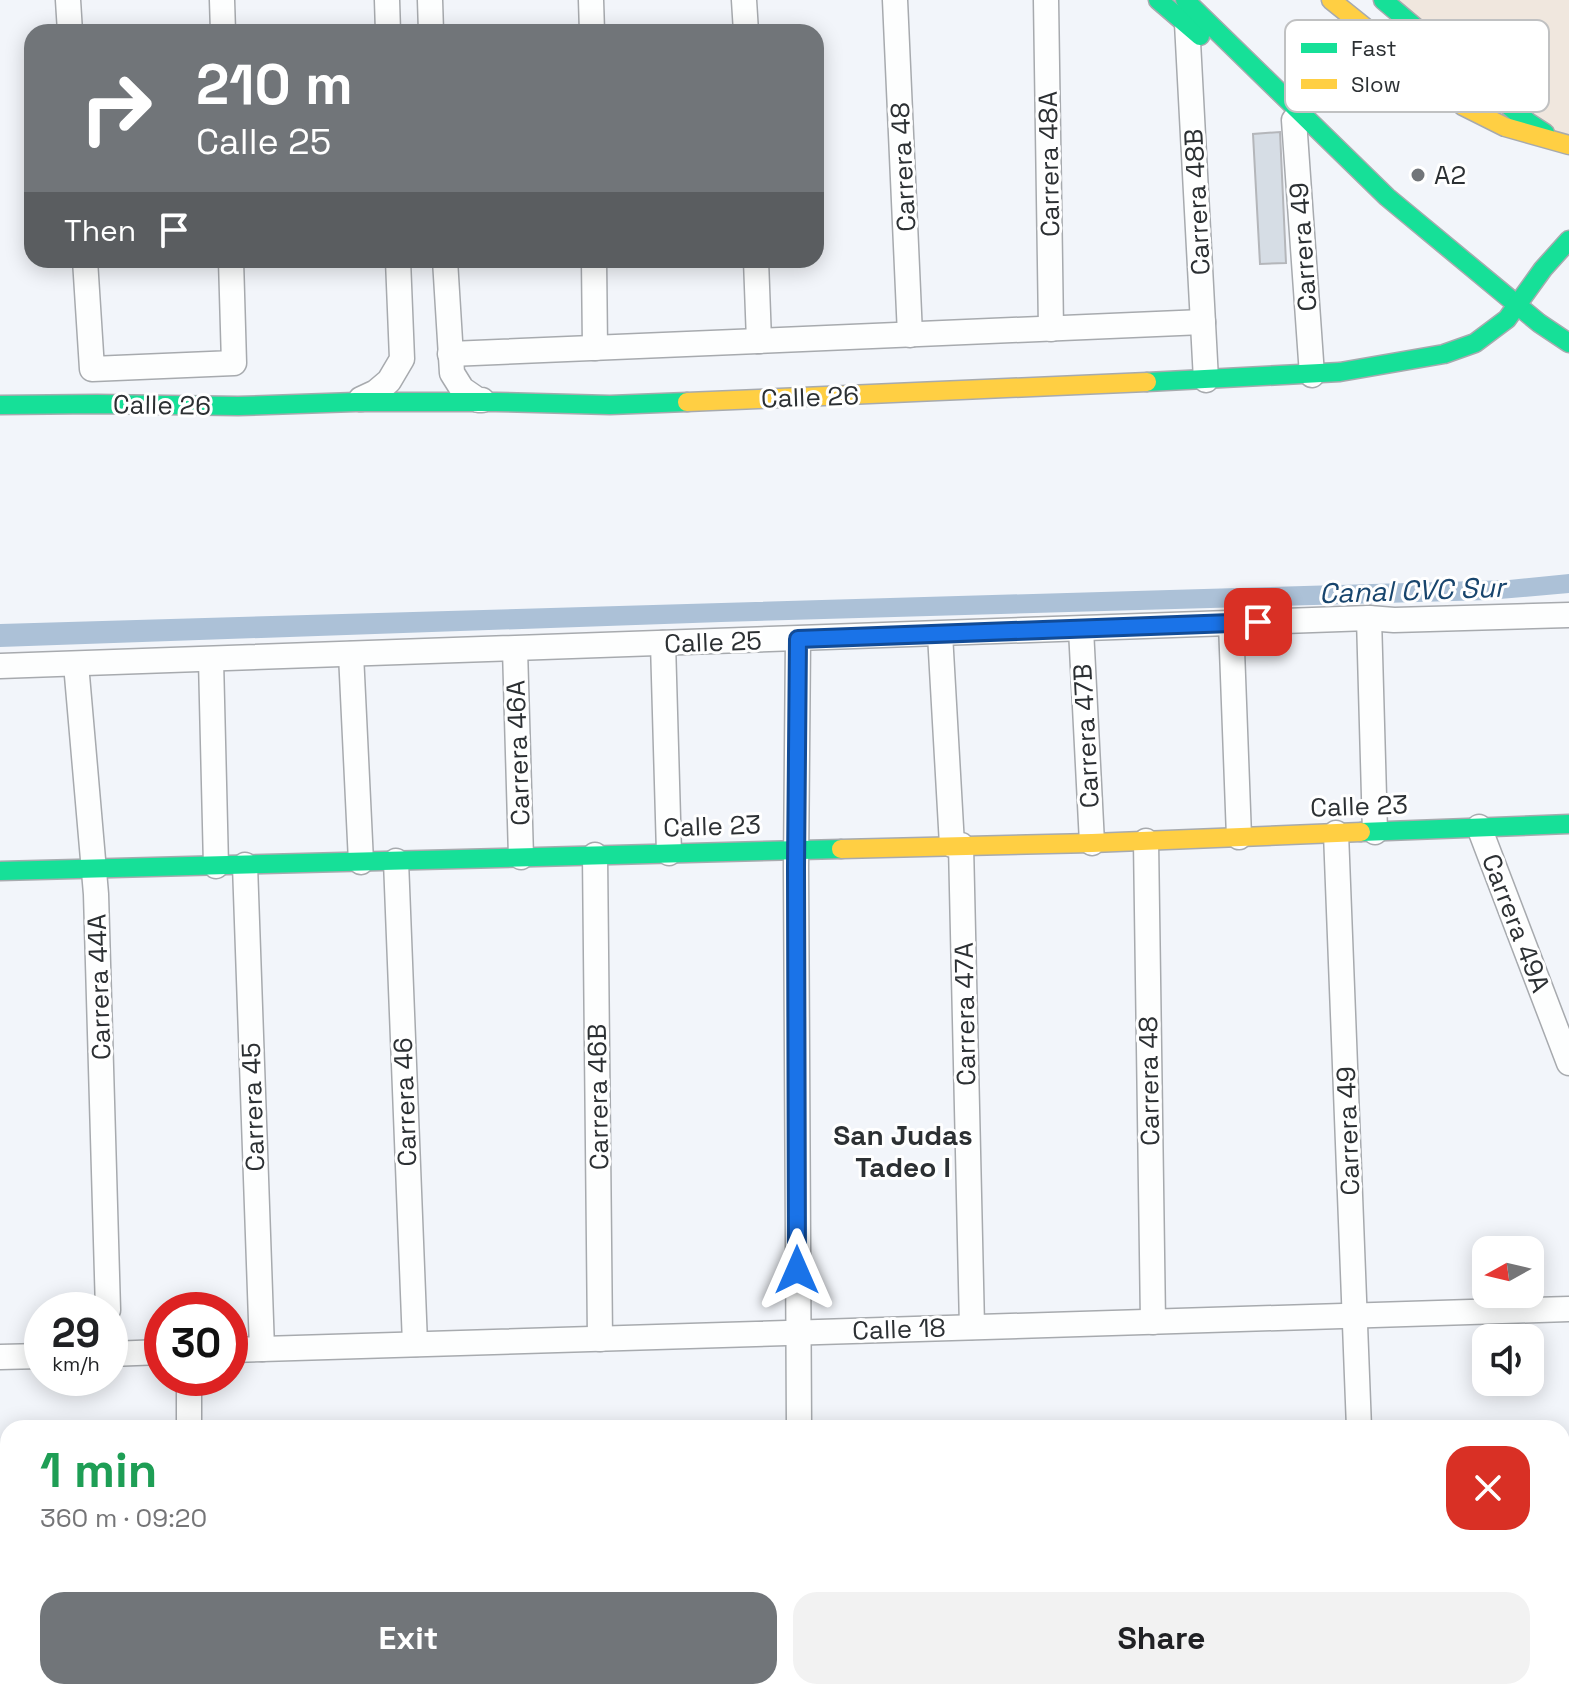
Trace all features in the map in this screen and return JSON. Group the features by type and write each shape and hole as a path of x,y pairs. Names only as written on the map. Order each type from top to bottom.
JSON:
{"main road":[{"path":"1158,0 1186,12 1285,103"},
{"path":"1331,0 1356,20"},
{"path":"1383,0 1407,20"},
{"path":"1186,12 1242,75 1561,339"},
{"path":"1295,112 1387,197"},
{"path":"1475,112 1505,127 1564,143"},
{"path":"1516,112 1564,143"},
{"name":"Calle 26","path":"0,405 238,406 496,402 610,405 1312,375 1444,354 1475,343 1507,319 1543,269 1569,240"},
{"path":"1543,269 1543,302 1561,339"},
{"name":"Calle 23","path":"0,871 1092,843 1569,824"}],"street":[{"path":"68,0 70,24"},
{"path":"222,0 223,24"},
{"path":"387,0 388,24"},
{"path":"430,0 431,24"},
{"path":"591,0 592,24"},
{"path":"744,0 746,24"},
{"name":"Carrera 48","path":"895,0 910,335"},
{"name":"Carrera 48A","path":"1046,0 1051,329"},
{"name":"Carrera 48B","path":"1186,12 1206,380"},
{"name":"Carrera 49","path":"1294,120 1312,375"},
{"name":"Calle 26","path":"86,268 92,369 234,363 231,268"},
{"path":"355,402 376,392 389,381 402,359 398,268"},
{"path":"445,268 452,373 462,389 478,400 496,402"},
{"path":"594,268 595,348"},
{"path":"756,268 759,341"},
{"path":"450,354 1203,322"},
{"name":"Calle 25","path":"0,666 1369,618 1569,615"},
{"path":"1369,618 1375,832"},
{"path":"1231,623 1239,837"},
{"name":"Carrera 47B","path":"1081,629 1092,843"},
{"name":"Carrera 47A","path":"940,634 956,845 972,1327"},
{"path":"798,639 799,1420"},
{"path":"663,643 669,853"},
{"name":"Carrera 46A","path":"515,649 521,857"},
{"path":"351,654 361,862"},
{"path":"211,660 216,866"},
{"name":"Carrera 44A","path":"76,664 96,894 107,1292"},
{"name":"Carrera 49A","path":"1479,827 1569,1063"},
{"name":"Carrera 49","path":"1336,833 1359,1420"},
{"name":"Carrera 48","path":"1146,841 1153,1322"},
{"name":"Carrera 46B","path":"595,855 600,1339"},
{"name":"Carrera 46","path":"396,861 415,1344"},
{"name":"Carrera 45","path":"245,865 262,1349"},
{"name":"Calle 18","path":"248,1349 1569,1309"},
{"path":"0,1357 24,1356"},
{"path":"189,1396 189,1420"}],"shaded area":[{"path":"1383,0 1569,0 1569,145 1527,112 1549,112 1549,20 1409,20"}],"water":[{"name":"Canal CVC Sur","path":"1569,574 1569,593 1488,600 0,647 0,624 1509,580"}],"building":[{"path":"1280,132 1286,263 1260,264 1253,134"}],"traffic: fast":[{"path":"1158,0 1200,36"},
{"path":"1185,0 1285,98"},
{"path":"1383,0 1407,20"},
{"path":"1300,112 1387,197 1539,323 1569,343"},
{"path":"1516,112 1545,133"},
{"path":"1147,382 1340,372 1444,354 1475,343 1507,319 1543,269 1569,240"},
{"path":"0,405 238,406 355,402 610,405 687,402"},
{"path":"1361,832 1569,824"},
{"path":"0,871 841,849"}],"traffic: slow":[{"path":"1331,0 1356,20"},
{"path":"1475,112 1505,127 1569,145"},
{"path":"687,402 1147,382"},
{"path":"841,849 1361,832"}],"place":[{"name":"A2","path":"1418,175"}],"district":[{"name":"San Judas Tadeo I","path":"903,1151"}],"route":[{"path":"797,1270 798,639 1258,622"}]}
